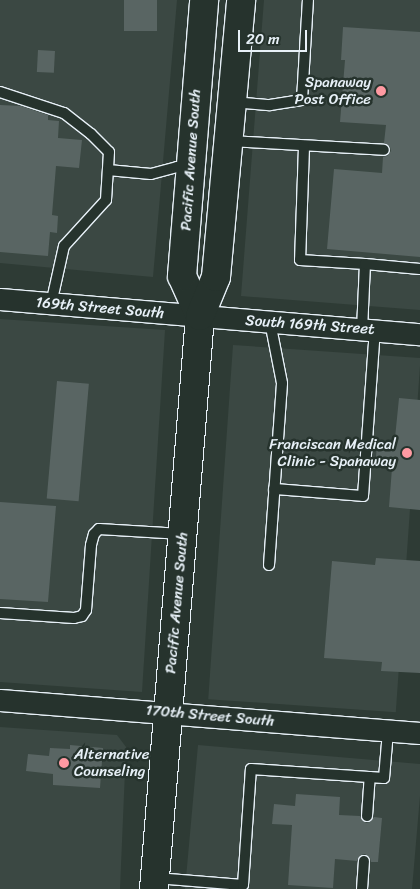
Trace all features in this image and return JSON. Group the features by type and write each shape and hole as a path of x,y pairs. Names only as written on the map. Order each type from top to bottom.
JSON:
{"main road":[{"name":"Pacific Avenue South","path":"200,316 182,276 204,0"},
{"name":"Pacific Avenue South","path":"154,884 200,316 216,277 241,0"}],"street":[{"name":"169th Street South","path":"0,300 200,316"},
{"name":"South 169th Street","path":"200,316 420,334"},
{"name":"170th Street South","path":"0,700 420,733"}],"lane":[{"path":"232,102 270,106 302,100 308,0"},
{"path":"0,92 64,113 91,134 109,152 106,200 64,246 51,304"},
{"path":"228,141 384,150"},
{"path":"304,146 300,260 420,269"},
{"path":"108,170 151,174 177,168 190,170"},
{"path":"274,489 363,496 368,330 366,264"},
{"path":"269,565 282,383 270,322"},
{"path":"0,613 74,618 82,616 86,610 91,545 94,534 99,529 182,534"},
{"path":"154,884 245,887 252,769 384,778 388,731"},
{"path":"367,816 370,777"},
{"path":"362,889 364,861"}],"shaded area":[{"path":"0,0 177,0 153,277 0,263"},
{"path":"264,0 420,0 420,310 241,296"},
{"path":"0,319 165,330 142,692 0,682"},
{"path":"233,345 420,358 396,712 208,699"},
{"path":"0,727 117,735 126,747 120,889 0,889"},
{"path":"198,745 420,764 420,796 412,889 185,889"}],"building":[{"path":"124,0 157,0 157,31 124,31"},
{"path":"343,27 420,32 420,257 327,249 334,169 382,173 383,157 387,156 391,151 390,147 384,143 386,125 340,122 345,60 341,60"},
{"path":"38,50 55,51 54,73 37,72"},
{"path":"0,105 21,106 48,115 48,120 59,121 58,138 82,140 79,168 56,166 52,215 58,216 57,233 50,232 48,256 0,252"},
{"path":"57,381 89,384 79,501 47,499"},
{"name":"Franciscan Medical Clinic - Spanaway","path":"399,398 420,400 420,510 389,507 392,468 375,466 377,446 394,448"},
{"path":"0,502 56,506 48,602 0,599"},
{"path":"376,558 420,561 420,673 381,671 382,662 324,658 332,561 375,565"},
{"name":"Alternative Counseling","path":"70,745 103,748 100,788 53,785 53,774 26,771 28,754 49,756 50,748 70,749"},
{"path":"296,794 340,797 339,815 360,816 366,823 370,822 374,817 382,818 378,862 371,862 370,858 365,854 361,855 357,861 335,859 333,888 288,885 292,825 272,824 274,804 295,806"}],"place":[{"name":"Spanaway Post Office","path":"381,91"},
{"name":"Franciscan Medical Clinic - Spanaway","path":"407,453"},
{"name":"Alternative Counseling","path":"64,763"}]}
